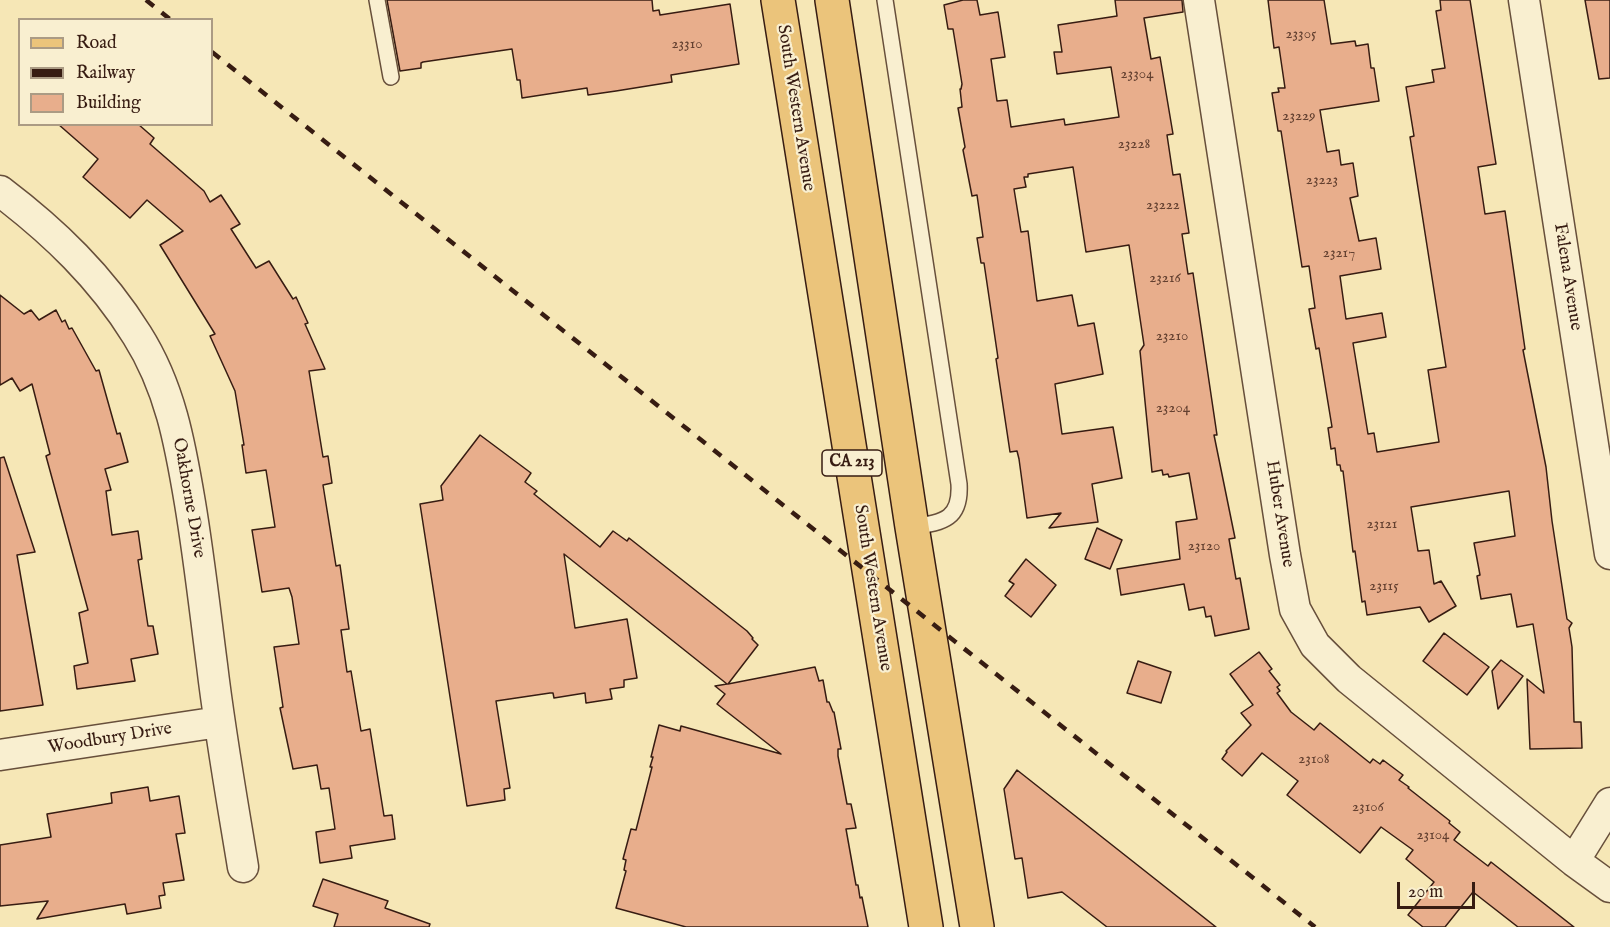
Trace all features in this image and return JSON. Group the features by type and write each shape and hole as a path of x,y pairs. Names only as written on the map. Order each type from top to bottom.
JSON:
{"main road":[{"name":"South Western Avenue","path":"778,0 926,927"},
{"name":"CA 213","path":"832,0 912,526 978,927"}],"street":[{"name":"Huber Avenue","path":"1199,0 1295,609 1315,645 1349,679 1574,861 1610,887"},
{"name":"Falena Avenue","path":"1524,0 1610,554"},
{"name":"Oakhorne Drive","path":"0,191 64,244 105,288 138,336 161,382 178,435 198,554 219,723 243,867"},
{"name":"Woodbury Drive","path":"0,755 219,723"},
{"path":"1574,861 1610,803"}],"lane":[{"path":"377,0 392,77"},
{"path":"885,0 960,493 960,502 951,515 938,523 912,526"}],"building":[{"path":"387,0 652,0 653,11 659,10 660,15 730,4 739,64 671,75 672,82 616,91 588,95 587,88 522,98 512,49 423,62 421,68 400,71"},
{"path":"963,0 977,0 980,15 998,12 1005,57 991,59 997,101 1007,100 1011,127 1064,119 1065,125 1119,117 1111,67 1057,74 1054,52 1062,52 1058,25 1117,16 1115,0 1182,0 1183,12 1144,18 1151,59 1160,57 1173,134 1167,135 1173,175 1180,174 1189,233 1182,234 1188,274 1193,273 1217,435 1214,435 1235,538 1229,539 1236,579 1240,578 1249,629 1215,636 1211,616 1206,617 1204,607 1189,610 1184,584 1121,595 1117,569 1180,559 1176,522 1197,519 1189,473 1169,477 1168,474 1163,475 1162,470 1152,472 1140,351 1144,345 1129,245 1086,252 1073,167 1028,174 1028,177 1024,177 1026,187 1014,189 1021,232 1028,231 1037,301 1072,295 1078,326 1094,323 1103,374 1055,384 1062,434 1113,427 1122,478 1092,484 1098,522 1049,528 1061,513 1027,518 1017,451 1010,452 984,263 981,263 977,238 983,237 977,195 972,196 963,150 965,147 958,108 962,107 960,89 962,84 953,29 948,29 944,5"},
{"path":"1268,0 1324,0 1331,44 1355,41 1356,46 1368,44 1371,68 1374,68 1379,101 1320,110 1327,152 1339,150 1341,165 1353,163 1358,196 1350,198 1359,241 1376,238 1381,269 1340,276 1346,319 1382,313 1386,337 1353,343 1368,434 1374,433 1377,452 1439,442 1428,370 1446,367 1410,137 1414,136 1406,87 1434,82 1432,70 1445,68 1436,11 1441,10 1440,0 1470,0 1496,164 1478,167 1485,214 1505,211 1525,349 1523,350 1546,467 1567,619 1572,623 1569,628 1572,647 1574,722 1581,722 1582,748 1530,749 1527,679 1544,693 1533,624 1517,627 1511,594 1481,599 1477,576 1480,575 1474,543 1515,536 1509,491 1411,507 1418,551 1429,550 1434,584 1441,581 1456,606 1429,622 1420,607 1367,615 1365,601 1362,602 1355,551 1353,552 1343,471 1340,465 1337,465 1335,448 1331,449 1328,428 1332,427 1319,348 1316,349 1309,309 1315,308 1309,266 1302,267 1281,131 1278,131 1272,93 1279,92 1278,88 1285,88 1279,47 1274,48"},
{"path":"1585,0 1610,0 1610,78 1599,79"},
{"path":"60,126 140,126 154,138 150,144 204,191 210,202 221,195 240,224 231,229 256,268 269,261 293,299 296,297 325,369 309,371 323,457 328,456 332,483 323,485 336,566 340,565 349,629 341,630 347,672 351,671 361,731 370,729 384,816 392,815 395,839 350,846 352,858 320,863 316,832 335,829 329,788 321,789 317,765 293,769 280,708 283,707 274,647 299,644 292,597 289,588 262,592 252,530 275,527 266,470 246,473 235,391 210,336 215,334 160,245 183,231 147,200 130,218 83,177 98,159"},
{"path":"0,295 24,314 31,310 39,320 56,310 62,322 65,320 69,329 72,328 96,371 99,370 117,434 120,433 128,462 105,469 111,490 106,491 112,535 138,531 142,559 138,560 148,626 153,626 158,654 131,659 135,681 77,689 74,666 88,663 79,613 88,610 46,456 50,454 32,384 20,391 12,378 0,385"},
{"path":"480,435 531,473 525,482 537,491 534,494 600,547 613,531 627,541 629,538 747,631 758,645 728,684 815,667 819,681 823,680 827,702 834,712 841,749 838,749 838,756 847,804 851,804 856,828 846,829 856,885 858,885 860,898 862,897 868,927 686,927 616,908 626,871 624,870 626,860 623,859 631,829 636,830 652,767 650,767 653,757 651,757 659,725 680,731 681,726 781,754 717,704 725,694 715,686 727,684 564,554 575,628 627,619 637,678 624,680 624,687 610,689 612,699 586,703 585,693 554,698 553,693 550,693 496,701 510,788 504,789 505,800 467,806 420,504 443,500 441,486"},
{"path":"4,457 35,552 17,555 43,705 0,711 0,458"},
{"path":"1097,528 1122,540 1110,569 1085,559"},
{"path":"1026,559 1056,585 1031,617 1005,596 1014,584 1009,581"},
{"path":"1444,633 1489,667 1467,695 1423,661"},
{"path":"1259,652 1272,669 1269,671 1280,685 1277,687 1280,691 1277,693 1291,712 1314,730 1320,723 1370,763 1373,759 1380,764 1383,760 1403,775 1399,780 1450,821 1449,823 1460,832 1454,840 1488,866 1491,862 1574,927 1518,927 1473,892 1445,927 1423,927 1408,915 1434,882 1406,859 1413,850 1381,827 1360,853 1287,795 1298,781 1262,753 1242,776 1222,759 1226,751 1251,725 1241,713 1253,705 1230,674"},
{"path":"1501,660 1523,676 1498,709 1492,671"},
{"path":"1138,661 1171,672 1161,703 1127,693"},
{"path":"1017,770 1216,927 1107,927 1062,892 1028,898 1022,858 1015,859 1004,789"},
{"path":"148,787 150,801 179,796 185,833 176,834 184,880 163,883 165,895 159,896 161,908 127,914 125,904 37,919 48,901 0,906 0,845 51,837 47,814 112,803 111,793"},
{"path":"323,879 388,901 385,908 430,924 429,927 334,927 338,914 313,906"}],"railway":[{"path":"146,0 168,18"},
{"path":"213,53 1315,927"}]}
